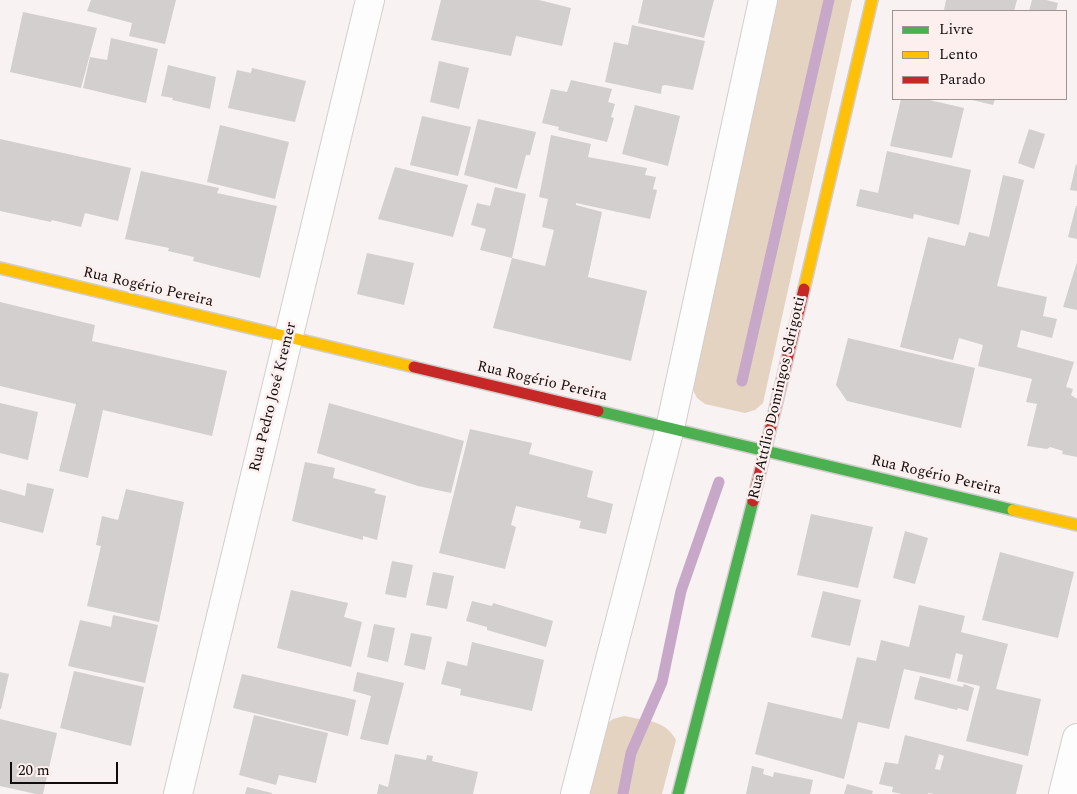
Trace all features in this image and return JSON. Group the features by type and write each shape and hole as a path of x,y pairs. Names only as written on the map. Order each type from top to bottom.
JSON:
{"street":[{"name":"Rua Pedro José Kremer","path":"178,794 370,0"},
{"path":"575,794 670,428 763,0"},
{"name":"Rua Attílio Domingos Sdrigotti","path":"678,794 766,451 872,0"},
{"name":"Rua Rogério Pereira","path":"0,268 1077,525"},
{"path":"1063,794 1077,738"}],"shaded area":[{"path":"777,0 852,0 763,403 755,410 745,413 705,404 697,398 692,388"},
{"path":"624,716 660,724 676,740 662,794 587,794 605,725 613,719"}],"building":[{"path":"91,0 176,0 165,44 129,36 132,23 87,11"},
{"path":"441,0 539,0 571,8 562,46 516,36 511,56 431,40"},
{"path":"643,0 714,0 704,38 638,23"},
{"path":"946,0 1017,0 1014,10 944,10"},
{"path":"1032,0 1046,0 1058,3 1056,10 1029,10"},
{"path":"23,12 97,28 81,88 10,72"},
{"path":"632,25 705,41 693,90 665,85 662,86 661,94 605,82 614,42 628,45"},
{"path":"111,38 158,49 146,103 83,88 90,57 107,60"},
{"path":"439,61 469,68 459,109 430,102"},
{"path":"168,65 216,77 210,109 161,96"},
{"path":"252,68 306,81 295,122 228,108 237,70 251,73"},
{"path":"571,80 612,89 608,102 615,104 611,117 614,118 607,142 558,130 559,127 542,123 551,89 567,92"},
{"path":"901,100 929,100 964,108 952,158 890,146"},
{"path":"972,100 995,100 993,105"},
{"path":"635,105 680,116 668,166 622,154"},
{"path":"422,116 471,127 458,176 410,165"},
{"path":"478,119 536,132 530,155 526,155 517,189 464,175"},
{"path":"220,125 289,142 275,199 207,182"},
{"path":"1029,129 1045,134 1034,169 1018,163"},
{"path":"551,135 591,144 588,157 647,168 645,175 656,177 653,189 657,190 650,219 576,203 576,205 602,212 588,277 647,291 631,361 493,328 512,258 545,266 554,230 542,227 548,199 539,197"},
{"path":"0,139 131,168 118,221 85,213 81,227 0,211"},
{"path":"887,151 971,170 959,225 914,214 913,219 856,206 860,189 878,193"},
{"path":"1077,165 1077,191 1070,190"},
{"path":"395,167 468,185 453,237 378,219"},
{"path":"141,171 219,188 217,193 277,206 260,278 193,261 194,257 168,251 169,248 125,239"},
{"path":"1003,175 1024,180 997,286 1047,297 1043,316 1057,319 1052,338 1021,330 1017,347 1074,362 1066,387 1073,389 1071,395 1077,399 1077,457 1062,454 1063,451 1050,447 1047,449 1027,446 1037,404 1026,402 1032,379 978,366 983,345 959,338 953,360 900,347 928,237 965,246 969,232 989,237"},
{"path":"495,187 526,194 512,258 480,250 486,229 471,225 477,203 490,206"},
{"path":"1077,206 1077,239 1068,237"},
{"path":"367,253 414,263 404,305 357,294"},
{"path":"1077,262 1077,310 1063,307"},
{"path":"0,302 95,325 92,341 227,371 212,436 103,410 88,478 59,471 76,404 0,386"},
{"path":"848,338 975,368 961,428 847,401 836,385"},
{"path":"0,403 38,412 28,460 0,453"},
{"path":"329,403 464,441 451,493 418,486 317,453"},
{"path":"470,429 532,443 529,454 593,471 587,497 613,504 606,534 579,528 581,521 516,506 511,525 516,527 505,569 439,553"},
{"path":"305,462 335,468 333,478 376,489 374,493 386,496 377,540 363,536 363,540 292,521"},
{"path":"27,483 54,489 43,533 0,522 0,489 25,496"},
{"path":"126,489 184,502 159,622 87,606 101,546 96,545 102,516 118,520"},
{"path":"811,514 873,527 858,588 797,575"},
{"path":"905,531 928,538 915,584 893,578"},
{"path":"1000,552 1074,572 1058,638 982,620"},
{"path":"392,561 413,565 406,598 385,594"},
{"path":"433,572 454,576 447,609 426,605"},
{"path":"291,590 348,603 344,617 362,622 351,667 277,648"},
{"path":"823,591 861,600 850,646 811,637"},
{"path":"472,601 492,606 493,603 553,621 546,647 487,630 487,627 466,621"},
{"path":"919,605 965,616 961,632 1008,644 996,689 1041,699 1028,756 966,741 980,686 957,681 963,655 956,653 950,679 904,669 889,729 858,722 844,779 755,754 768,702 842,719 857,657 876,661 881,640 909,647"},
{"path":"113,615 158,625 145,683 68,666 80,620 111,627"},
{"path":"374,624 395,628 388,662 367,657"},
{"path":"411,633 432,637 425,670 404,665"},
{"path":"472,642 544,660 532,711 460,695 461,689 441,684 447,661 467,666"},
{"path":"74,671 144,687 131,746 60,728"},
{"path":"0,672 9,674 1,709 0,709"},
{"path":"357,672 404,683 388,745 360,739 371,696 353,691"},
{"path":"242,674 356,700 348,736 233,708"},
{"path":"920,676 963,687 964,684 974,688 968,711 914,699"},
{"path":"254,715 328,733 316,783 279,775 276,785 239,775"},
{"path":"0,719 57,733 43,794 0,786"},
{"path":"905,735 1023,765 1016,794 902,794 892,792 893,787 879,784 885,762 898,764","holes":["939,754 944,756 940,770 935,769"]},
{"path":"395,754 426,760 427,755 433,756 432,761 478,772 473,794 377,794 379,784 388,787"},
{"path":"752,766 764,769 763,774 773,777 774,772 813,780 810,794 746,794"},
{"path":"847,784 873,791 872,794 844,794"},
{"path":"247,787 272,793 272,794 245,794"}],"waterway":[{"path":"742,381 829,0"},
{"path":"623,794 631,753 662,682 681,591 719,482"}],"traffic: fast":[{"path":"598,411 1013,510"},
{"path":"678,794 753,501"}],"traffic: slow":[{"path":"804,289 872,0"},
{"path":"0,268 414,367"},
{"path":"1013,510 1077,525"}],"traffic: jam":[{"path":"753,501 804,289"},
{"path":"414,367 598,411"}]}
